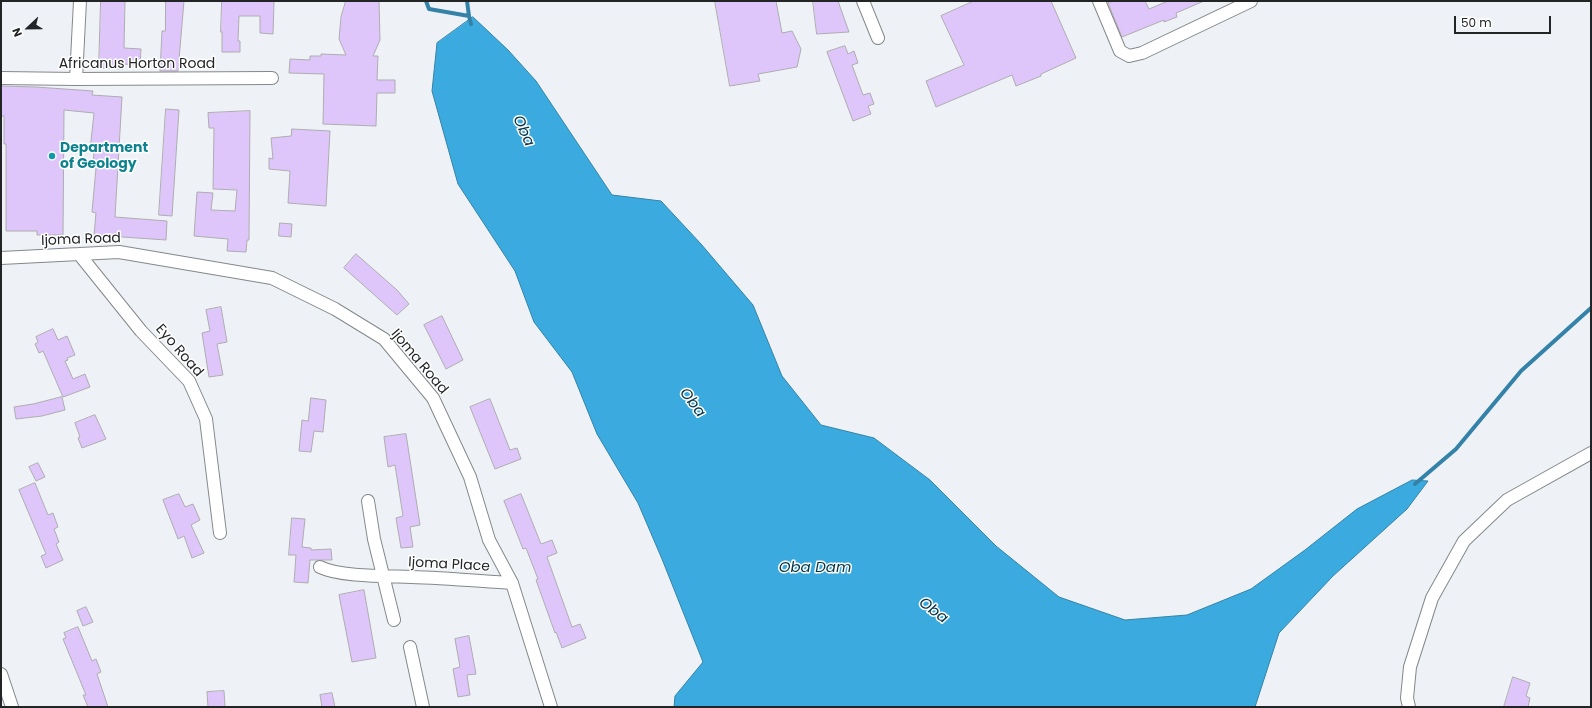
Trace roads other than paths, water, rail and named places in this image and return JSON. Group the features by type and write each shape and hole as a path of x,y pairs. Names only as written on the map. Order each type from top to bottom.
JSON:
{"street":[{"path":"76,80 80,1"},
{"path":"863,1 878,38"},
{"path":"1099,1 1120,52 1129,56 1142,53 1251,1"},
{"name":"Africanus Horton Road","path":"1,78 76,80 272,78"},
{"name":"Ijoma Road","path":"1,258 119,252 272,278 335,309 384,339 433,398 470,477 489,540 512,583 551,707"},
{"name":"Eyo Road","path":"79,254 141,331 189,381 206,419 220,534"},
{"path":"1409,707 1407,698 1410,667 1432,598 1464,541 1507,500 1591,453"},
{"path":"368,501 374,539 394,620"},
{"name":"Ijoma Place","path":"320,566 327,570 342,573 512,583"},
{"path":"410,647 423,707"},
{"path":"1,674 12,707"}],"water":[{"name":"Oba Dam","path":"473,17 508,50 536,81 612,195 661,201 701,244 753,305 782,376 821,425 874,438 930,480 996,546 1059,597 1125,620 1187,615 1251,589 1305,550 1357,509 1412,480 1428,481 1407,509 1333,576 1279,633 1255,707 674,707 675,696 703,662 662,559 638,503 597,434 572,372 534,322 515,271 458,184 432,91 437,43"}],"waterway":[{"path":"426,1 429,9 469,16"},
{"name":"Oba","path":"467,1 471,24"},
{"path":"1415,484 1456,449 1521,371 1591,308"}],"place":[{"name":"Department of Geology","path":"52,156"}]}
